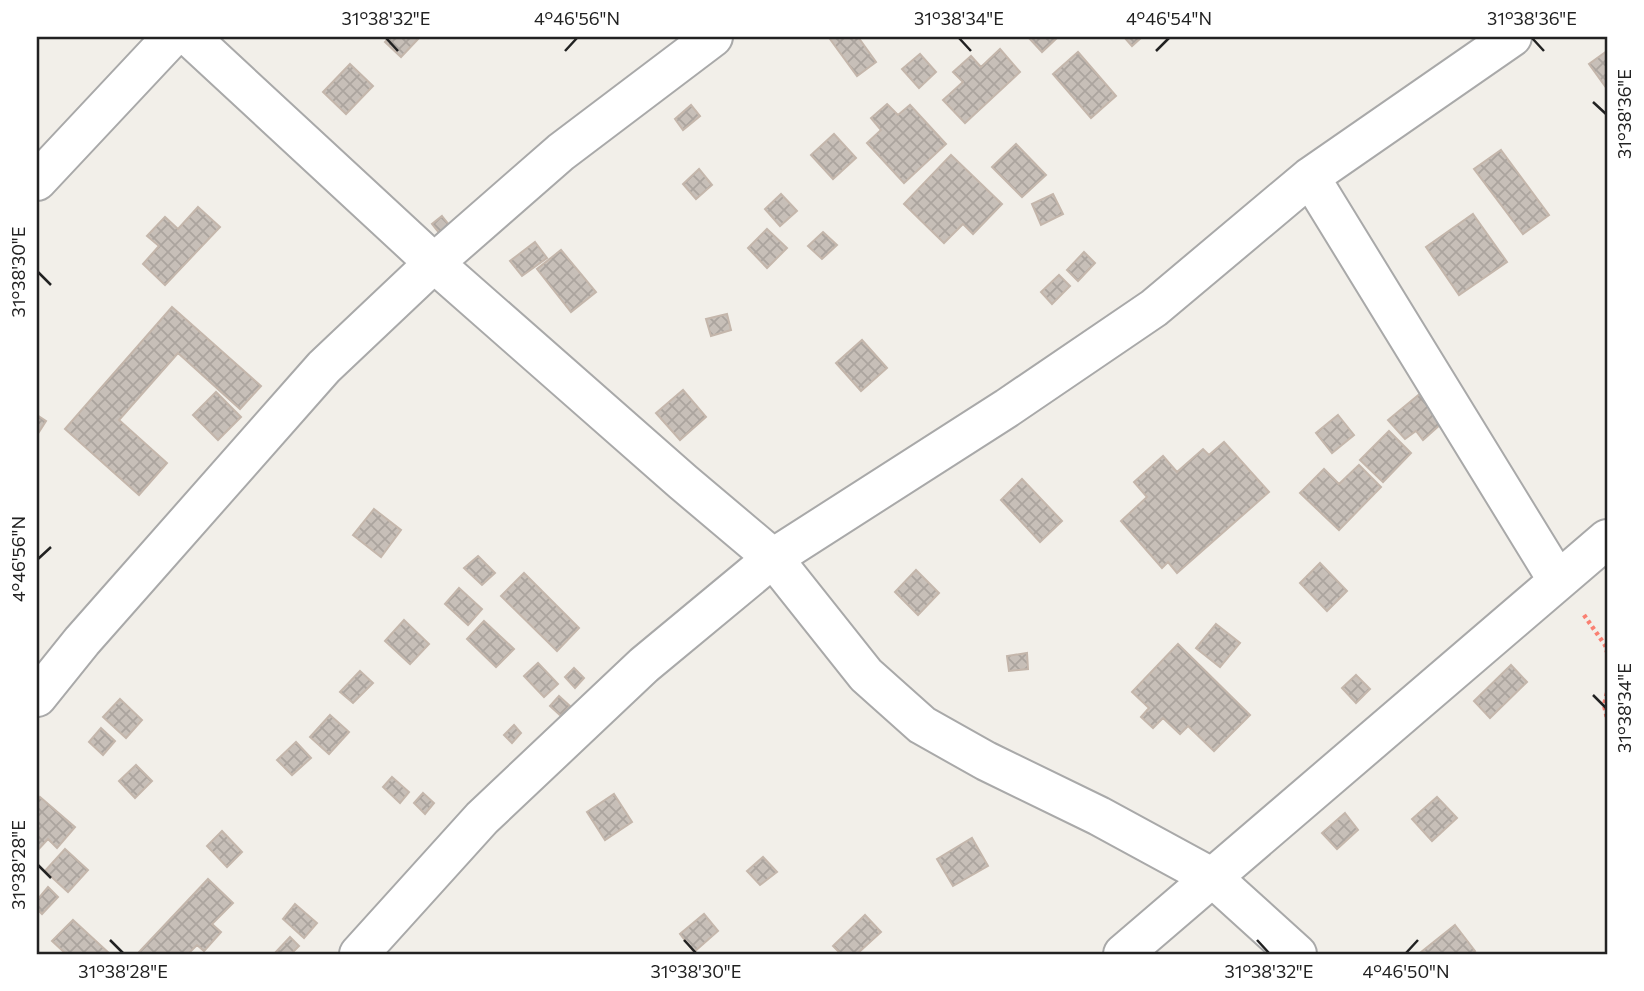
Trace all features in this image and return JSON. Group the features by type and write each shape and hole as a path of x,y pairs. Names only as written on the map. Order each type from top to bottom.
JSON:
{"street":[{"path":"37,181 172,37"},
{"path":"190,37 434,262 773,558 866,675 922,724 986,761 1099,816 1213,878 1297,954"},
{"path":"37,697 82,642 324,367 434,262 561,152 713,37"},
{"path":"359,954 482,818 644,665 773,558 1007,408 1154,308 1310,177 1512,37"},
{"path":"1310,177 1558,581"},
{"path":"1123,954 1607,539"}],"path":[{"path":"1607,692 1604,705 1607,718"}],"building":[{"path":"390,37 420,37 401,57 385,42"},
{"path":"858,37 876,62 857,76 830,39"},
{"path":"1028,37 1058,37 1042,52"},
{"path":"1124,37 1142,37 1132,46"},
{"path":"1000,49 1020,72 965,123 943,100 963,82 953,72 971,56 981,67"},
{"path":"1607,51 1607,89 1589,64"},
{"path":"1078,52 1116,96 1091,118 1053,74"},
{"path":"920,54 936,72 919,88 902,69"},
{"path":"350,64 373,86 346,114 323,92"},
{"path":"887,104 898,115 910,105 946,144 904,183 867,143 881,130 871,118"},
{"path":"691,105 700,116 683,130 675,119"},
{"path":"834,134 856,158 833,179 811,155"},
{"path":"1016,144 1046,175 1022,197 992,167"},
{"path":"1501,150 1549,215 1523,234 1474,169"},
{"path":"951,155 1002,204 973,234 963,224 944,243 904,204"},
{"path":"699,169 712,185 696,199 683,184"},
{"path":"781,194 797,211 780,226 765,209"},
{"path":"1053,194 1063,214 1041,225 1032,204"},
{"path":"198,207 220,227 165,285 143,264 159,246 147,236 165,217 178,229"},
{"path":"1473,214 1507,262 1459,295 1426,247"},
{"path":"442,216 450,226 440,234 432,224"},
{"path":"767,229 787,248 767,268 748,248"},
{"path":"823,232 837,245 822,259 808,246"},
{"path":"535,242 547,258 522,276 510,261"},
{"path":"561,250 596,292 571,312 537,269"},
{"path":"1084,252 1095,263 1078,281 1067,270"},
{"path":"1059,275 1070,286 1052,304 1041,292"},
{"path":"172,307 261,386 240,409 178,353 119,420 167,463 139,495 65,429"},
{"path":"727,314 731,330 711,336 706,319"},
{"path":"862,340 887,368 861,391 836,363"},
{"path":"1427,388 1444,407 1433,415 1441,424 1423,440 1416,431 1405,439 1388,420"},
{"path":"683,390 706,417 680,440 656,413"},
{"path":"216,392 241,417 218,440 193,415"},
{"path":"37,415 46,421 37,435"},
{"path":"1338,415 1354,435 1332,453 1316,433"},
{"path":"1389,431 1411,453 1383,482 1360,460"},
{"path":"1224,442 1269,492 1177,573 1168,562 1162,568 1121,521 1147,497 1134,482 1163,456 1177,472 1203,449 1209,455"},
{"path":"1359,465 1381,487 1339,530 1300,493 1324,469 1339,484"},
{"path":"1022,479 1062,521 1040,542 1001,500"},
{"path":"374,509 401,530 381,557 353,535"},
{"path":"478,556 495,573 482,585 464,568"},
{"path":"1320,563 1347,591 1327,611 1300,583"},
{"path":"916,570 939,593 918,615 895,592"},
{"path":"524,573 579,628 557,651 501,596"},
{"path":"459,588 482,609 468,625 445,604"},
{"path":"404,620 429,644 410,664 385,641"},
{"path":"484,621 514,649 496,667 467,639"},
{"path":"1216,624 1240,643 1220,667 1196,648"},
{"path":"1178,644 1250,715 1214,751 1188,726 1180,734 1163,718 1153,728 1141,717 1149,708 1132,692"},
{"path":"1027,653 1028,669 1009,671 1007,656"},
{"path":"538,663 558,684 544,697 524,676"},
{"path":"1511,665 1527,682 1490,718 1474,701"},
{"path":"574,668 584,678 575,688 565,677"},
{"path":"360,671 373,683 353,703 340,692"},
{"path":"1356,675 1370,689 1356,703 1342,688"},
{"path":"559,696 570,706 561,716 550,706"},
{"path":"120,699 142,720 126,738 103,717"},
{"path":"330,715 349,732 329,754 310,737"},
{"path":"514,725 521,733 512,743 504,735"},
{"path":"101,728 115,741 103,755 89,742"},
{"path":"296,742 311,758 292,775 277,760"},
{"path":"136,765 152,781 135,798 119,781"},
{"path":"392,777 409,792 400,803 383,787"},
{"path":"423,793 434,803 425,814 414,803"},
{"path":"614,794 632,822 605,840 587,812"},
{"path":"40,797 75,827 57,848 48,839 37,851 37,801"},
{"path":"1437,797 1457,818 1432,841 1412,819"},
{"path":"1345,813 1358,830 1337,849 1322,833"},
{"path":"222,831 242,852 227,867 207,846"},
{"path":"972,838 988,866 953,886 937,859"},
{"path":"65,849 88,870 68,892 45,871"},
{"path":"763,857 777,872 760,885 747,871"},
{"path":"208,879 233,903 212,924 221,932 204,951 197,945 188,954 139,952"},
{"path":"48,887 58,897 42,914 37,909 37,900"},
{"path":"295,904 317,923 304,938 283,919"},
{"path":"704,914 718,931 694,952 680,934"},
{"path":"865,915 881,932 857,954 841,954 833,946"},
{"path":"73,920 110,954 66,954 52,941"},
{"path":"1455,925 1475,951 1471,954 1421,952"},
{"path":"290,937 299,946 291,954 274,954"}]}
